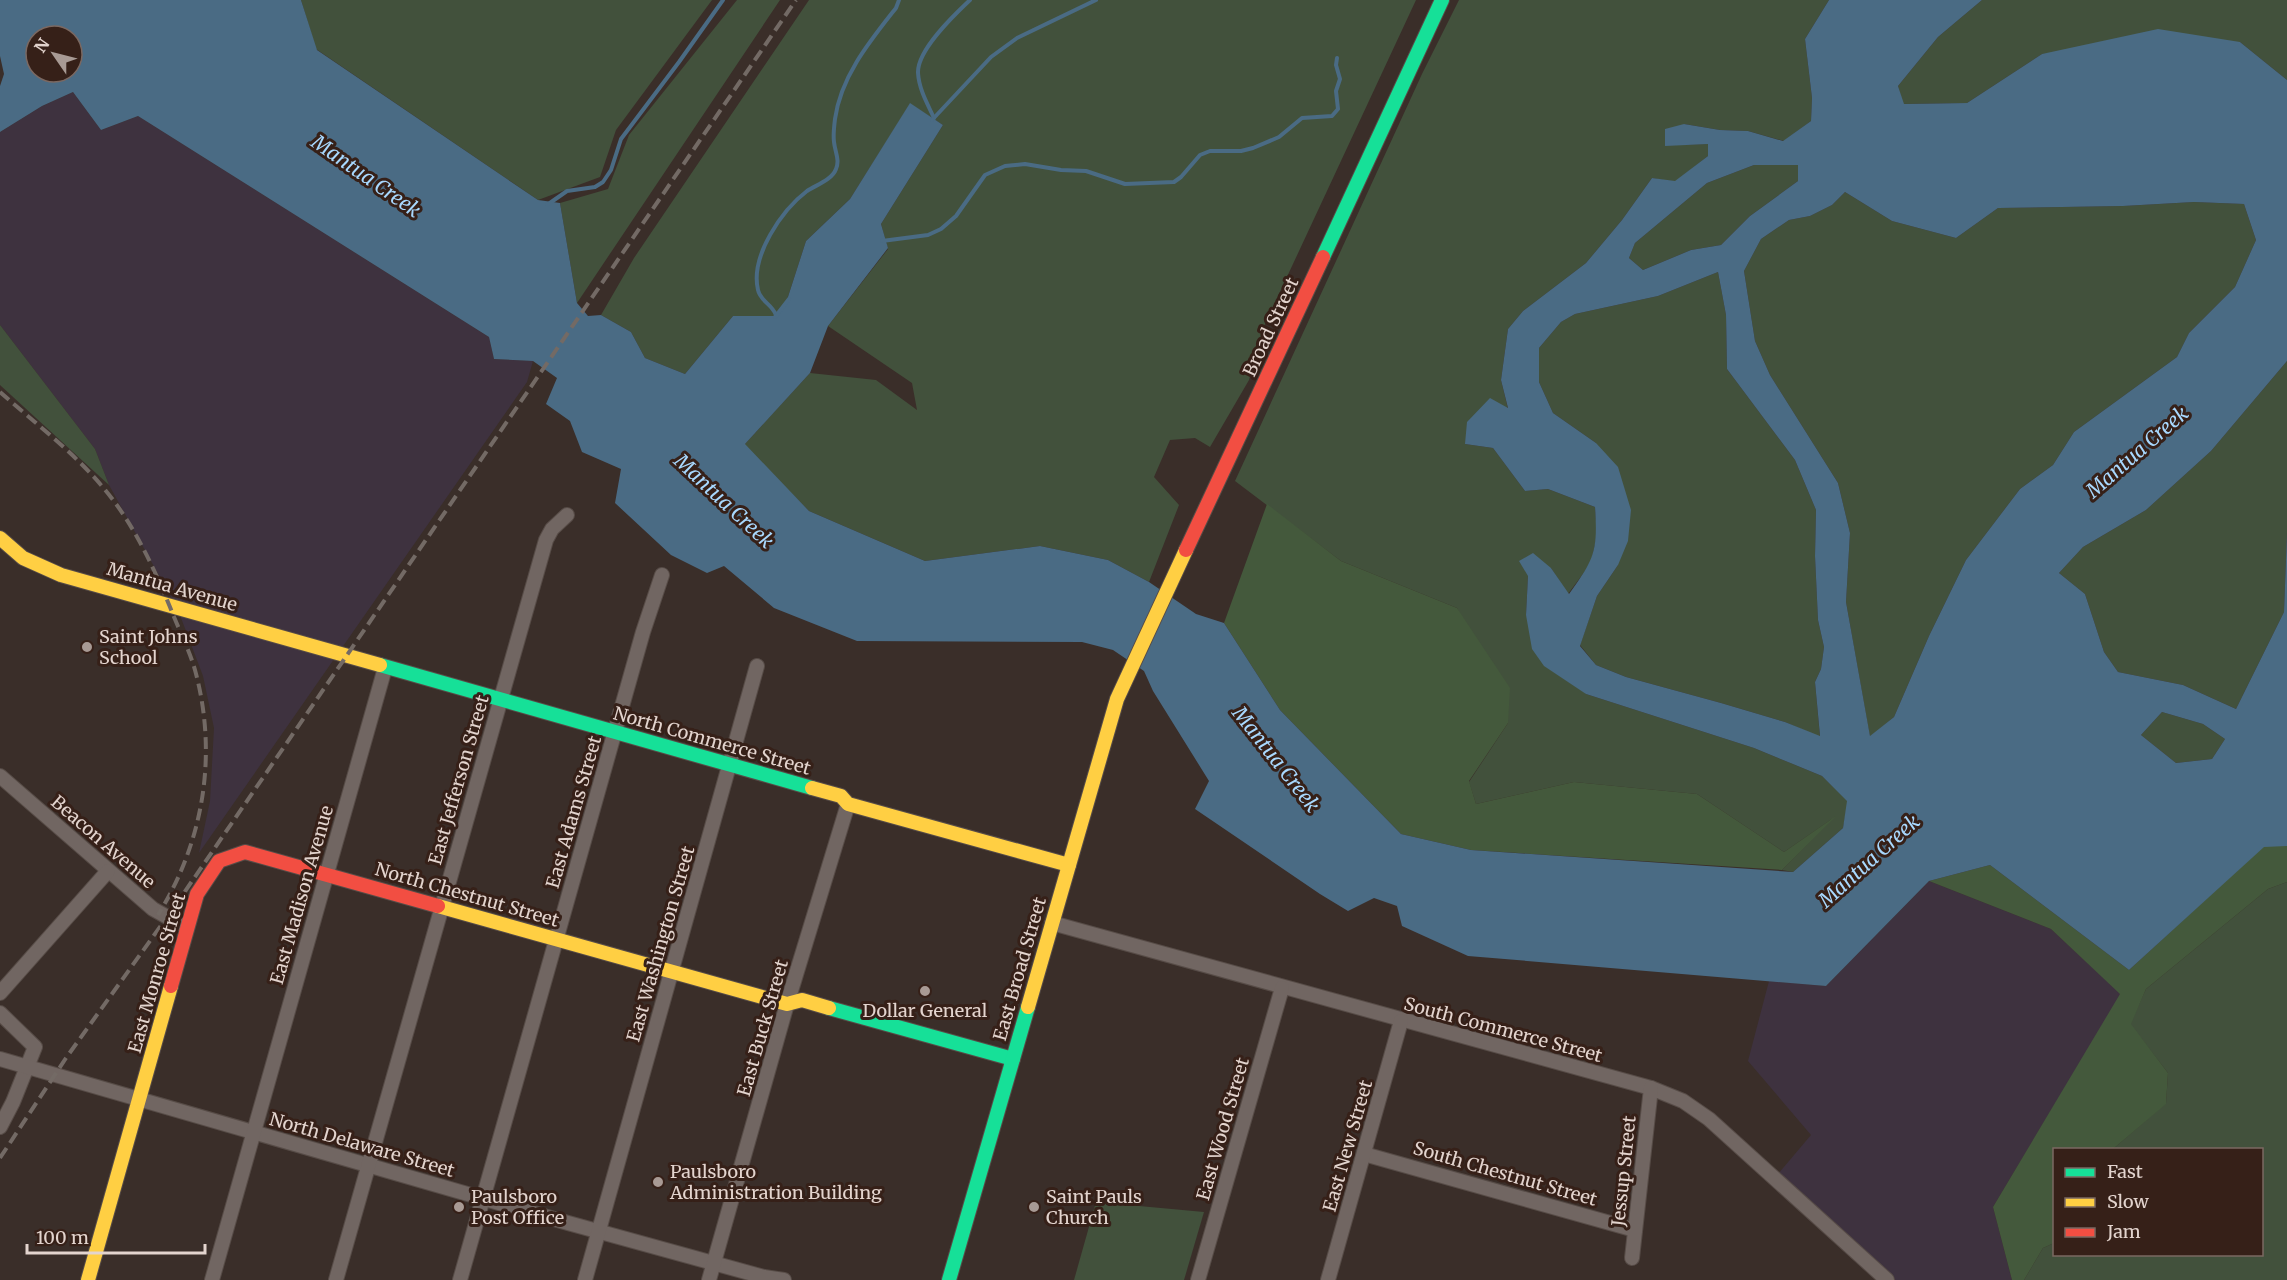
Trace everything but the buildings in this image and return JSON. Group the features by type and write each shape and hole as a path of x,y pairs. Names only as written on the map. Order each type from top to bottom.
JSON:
{"street":[{"name":"Broad Street","path":"1130,669 1442,0"},
{"name":"East Jefferson Street","path":"336,1280 546,540 552,529 567,515"},
{"name":"Mantua Avenue","path":"2,544 33,563 61,575 343,655"},
{"name":"East Adams Street","path":"460,1280 643,632 662,575"},
{"name":"North Commerce Street","path":"343,655 841,796 848,804 1069,865"},
{"name":"East Washington Street","path":"585,1280 757,666"},
{"name":"East Madison Avenue","path":"212,1280 385,668"},
{"name":"East Broad Street","path":"949,1280 1108,727 1130,669"},
{"name":"Beacon Avenue","path":"0,776 153,909 187,928"},
{"name":"East Buck Street","path":"709,1280 787,1004 848,804"},
{"name":"East Monroe Street","path":"88,1280 197,894 219,861 245,852 253,854"},
{"name":"North Chestnut Street","path":"253,854 671,971"},
{"path":"0,993 108,871"},
{"name":"South Commerce Street","path":"1052,923 1651,1089 1683,1101 1709,1119 1887,1280"},
{"path":"671,971 787,1004 802,1000 1013,1059"},
{"name":"East Wood Street","path":"1198,1280 1282,988"},
{"path":"0,1013 35,1047 0,1126"},
{"name":"East New Street","path":"1328,1280 1401,1021"},
{"name":"North Delaware Street","path":"0,1059 598,1231 784,1280"},
{"name":"Jessup Street","path":"1632,1258 1651,1089"},
{"name":"South Chestnut Street","path":"1364,1154 1635,1230"}],"shaded area":[{"path":"73,92 101,130 138,116 489,337 494,359 533,361 527,382 199,853 210,801 214,728 203,676 178,610 109,485 95,449 0,325 0,132 42,106"},
{"path":"1929,881 2051,929 2121,994 1993,1207 2012,1280 1883,1280 1772,1181 1811,1135 1748,1061 1769,981 1826,986"}],"green space":[{"path":"301,0 712,0 616,130 600,177 538,200 316,49"},
{"path":"737,0 780,0 577,303 560,203 608,189 629,135"},
{"path":"809,0 1416,0 1265,324 1249,380 1210,447 1195,438 1170,440 1154,477 1179,505 1149,582 1108,560 1040,546 925,561 809,511 744,445 810,373 876,380 917,410 912,383 828,326 888,249 881,224 943,125 910,104 850,199 806,241 786,303 776,316 733,316 685,374 645,358 631,332 601,315 634,258"},
{"path":"1459,0 1829,0 1805,39 1812,98 1811,121 1784,141 1748,131 1720,130 1684,124 1665,145 1708,144 1708,156 1675,182 1652,178 1622,220 1586,263 1523,311 1508,329 1501,380 1508,409 1465,444 1493,448 1525,491 1548,489 1595,507 1597,535 1591,563 1568,594 1551,568 1528,576 1526,615 1586,694 1754,748 1822,776 1848,801 1843,828 1793,872 1782,870 1832,819 1784,852 1697,794 1574,782 1476,804 1469,782 1508,723 1457,608 1341,561 1235,481 1422,74"},
{"path":"1982,0 2287,0 2287,80 2240,42 2042,54 1967,103 1903,104 1898,86 1938,37"},
{"path":"1798,164 1798,181 1750,216 1721,245 1691,250 1643,270 1629,258 1635,243 1707,183 1754,165"},
{"path":"1845,192 1892,221 1956,238 1998,208 2123,206 2194,202 2244,204 2256,240 2235,287 2189,333 2177,357 2074,432 2053,465 2020,489 1966,560 1929,636 1894,717 1870,737 1846,602 1850,533 1838,483 1770,375 1755,341 1744,271 1761,239 1789,220 1810,216 1832,205"},
{"path":"1718,272 1726,315 1727,369 1795,460 1816,510 1815,556 1818,620 1824,647 1821,669 1815,682 1820,737 1785,722 1626,677 1596,665 1580,645 1597,596 1618,565 1596,443 1553,413 1539,382 1539,348 1561,322 1575,314 1658,296"},
{"path":"0,325 95,449 109,485 0,385"},
{"path":"2287,361 2287,533 2284,612 2236,709 2183,685 2118,672 2104,652 2085,594 2059,573 2083,547 2146,510 2211,451"},
{"path":"1267,504 1341,561 1457,608 1510,688 1508,723 1469,781 1476,804 1574,782 1697,794 1784,852 1836,816 1782,870 1471,850 1401,834 1280,710 1224,623"},
{"path":"2162,712 2203,724 2225,739 2212,759 2176,763 2141,735"},
{"path":"2264,846 2287,846 2287,882 2268,889 2146,989 2131,1024 2168,1073 2166,1104 2114,1148 2053,1148 2053,1243 2043,1248 2024,1280 2012,1280 1993,1207 2120,994 2051,929 1929,881 1990,865 2129,970"},
{"path":"2287,882 2287,1280 2024,1280 2043,1248 2053,1243 2053,1256 2263,1256 2263,1148 2114,1148 2166,1103 2168,1073 2130,1024 2146,989 2268,889"},
{"path":"1096,1202 1204,1212 1184,1280 1074,1280"}],"water":[{"name":"Mantua Creek","path":"0,0 301,0 317,50 538,200 560,203 577,303 588,316 601,315 631,332 645,358 685,374 733,316 776,316 786,303 806,241 850,199 910,103 943,125 881,224 888,248 828,326 810,373 745,444 809,511 925,561 1040,546 1108,560 1149,582 1196,614 1224,623 1280,710 1401,834 1471,850 1793,872 1843,828 1847,801 1822,776 1754,748 1586,694 1544,666 1532,649 1526,615 1528,576 1519,561 1533,553 1551,568 1569,594 1589,563 1595,545 1595,507 1548,489 1525,491 1493,448 1465,444 1467,422 1490,398 1508,408 1501,380 1508,329 1523,311 1586,263 1622,220 1652,178 1675,181 1708,156 1708,144 1665,146 1665,129 1684,124 1720,130 1748,131 1783,141 1811,121 1812,98 1805,39 1829,0 1982,0 1938,37 1898,86 1904,104 1967,103 2042,54 2158,29 2240,42 2287,80 2287,361 2211,451 2146,510 2083,547 2059,573 2085,594 2104,652 2118,672 2183,685 2236,709 2284,612 2287,533 2287,846 2264,847 2129,970 1990,865 1929,881 1826,986 1468,956 1402,926 1397,906 1374,898 1348,911 1195,809 1209,781 1153,691 1144,671 1113,650 1082,642 857,641 774,608 724,566 707,573 671,555 615,503 621,469 582,452 570,421 546,404 557,378 533,361 494,359 489,337 138,116 101,130 73,92 42,106 0,132 0,86 4,74 0,56","holes":["1754,165 1798,165 1798,181 1750,216 1721,245 1691,250 1643,270 1629,258 1635,243 1707,183","1845,192 1892,221 1956,238 1998,208 2123,206 2194,202 2244,204 2256,240 2235,287 2189,333 2177,357 2074,432 2053,465 2020,489 1966,560 1929,636 1894,717 1870,736 1846,602 1850,533 1838,483 1770,375 1755,341 1744,271 1761,239 1789,220 1810,216 1832,205","1718,272 1726,315 1727,369 1795,460 1816,510 1815,556 1818,620 1824,647 1821,669 1815,682 1820,736 1785,722 1626,677 1596,665 1580,646 1597,596 1618,565 1628,541 1631,510 1618,467 1596,443 1553,413 1539,382 1539,348 1561,322 1575,314 1658,296","2162,712 2203,724 2225,739 2212,759 2176,763 2141,735"]}],"waterway":[{"path":"547,205 567,191 595,187 603,182 611,170 621,139 723,0"},
{"path":"776,315 758,290 757,277 763,249 778,222 797,199 834,173 838,162 834,125 843,88 858,60 896,8 899,0"},
{"path":"934,118 920,85 919,64 930,44 970,0"},
{"path":"932,120 991,57 1017,38 1096,0"},
{"path":"882,241 928,235 941,229 956,216 985,175 1005,166 1025,164 1061,170 1086,171 1125,184 1174,182 1200,155 1210,151 1241,151 1253,148 1279,137 1302,118 1332,116 1338,109 1336,91 1340,79 1336,65 1337,58"},
{"path":"775,317 789,299"}],"railway":[{"path":"0,1158 66,1058 175,906 796,0"},
{"path":"0,392 82,464 116,504 150,561 195,670 202,702 205,733 206,765 202,796 196,827 186,857 174,887 158,915"}],"traffic: fast":[{"path":"1323,257 1442,0"},
{"path":"380,665 812,788"},
{"path":"949,1280 1028,1007"},
{"path":"829,1008 1013,1059"}],"traffic: slow":[{"path":"0,538 23,558 61,575 380,665"},
{"path":"1028,1007 1117,699 1186,550"},
{"path":"812,788 841,796 848,804 1069,865"},
{"path":"438,906 787,1004 802,1000 829,1008"},
{"path":"88,1280 171,986"}],"traffic: jam":[{"path":"1186,550 1323,257"},
{"path":"171,986 197,894 219,861 245,852 438,906"}],"place":[{"name":"Saint Johns School","path":"87,647"},
{"name":"Dollar General","path":"925,991"},
{"name":"Paulsboro Administration Building","path":"658,1182"},
{"name":"Paulsboro Post Office","path":"459,1207"},
{"name":"Saint Pauls Church","path":"1034,1207"}]}
